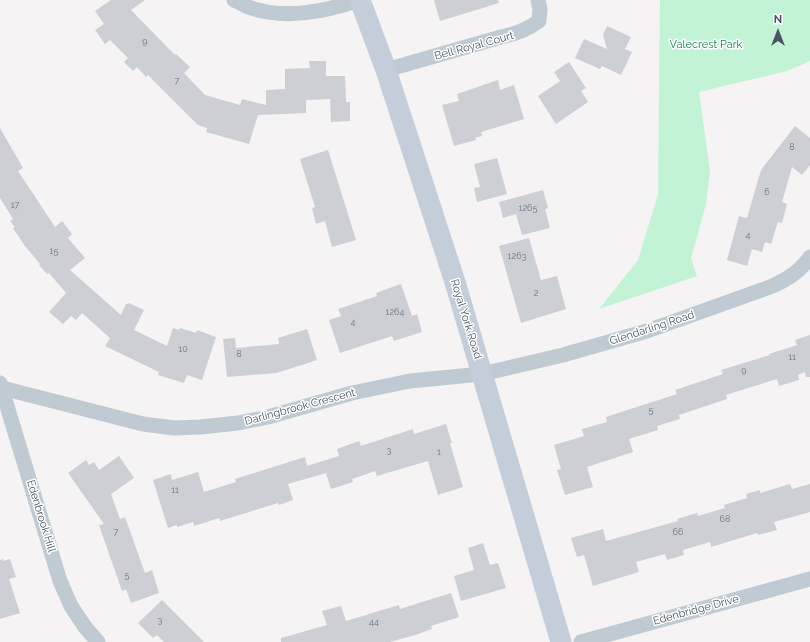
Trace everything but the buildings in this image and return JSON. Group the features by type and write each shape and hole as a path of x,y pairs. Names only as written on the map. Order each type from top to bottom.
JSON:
{"main road":[{"name":"Royal York Road","path":"360,0 386,70 455,282 561,642"}],"street":[{"path":"234,0 251,8 274,13 296,13 332,9 360,0"},
{"name":"Bell Royal Court","path":"386,70 531,28 539,21 540,9 538,0"},
{"name":"Glendarling Road","path":"482,374 586,349 647,331 717,307 786,280 806,263 810,257"},
{"name":"Darlingbrook Crescent","path":"1,386 143,424 174,428 238,423 268,417 373,388 410,381 482,374"},
{"name":"Edenbrook Hill","path":"1,386 60,581 71,606 85,627 98,642"},
{"name":"Edenbridge Drive","path":"581,642 810,579"}],"green space":[{"name":"Valecrest Park","path":"660,0 810,0 810,61 787,71 699,92 710,171 706,204 691,258 697,276 599,309 638,260 658,194"}]}
